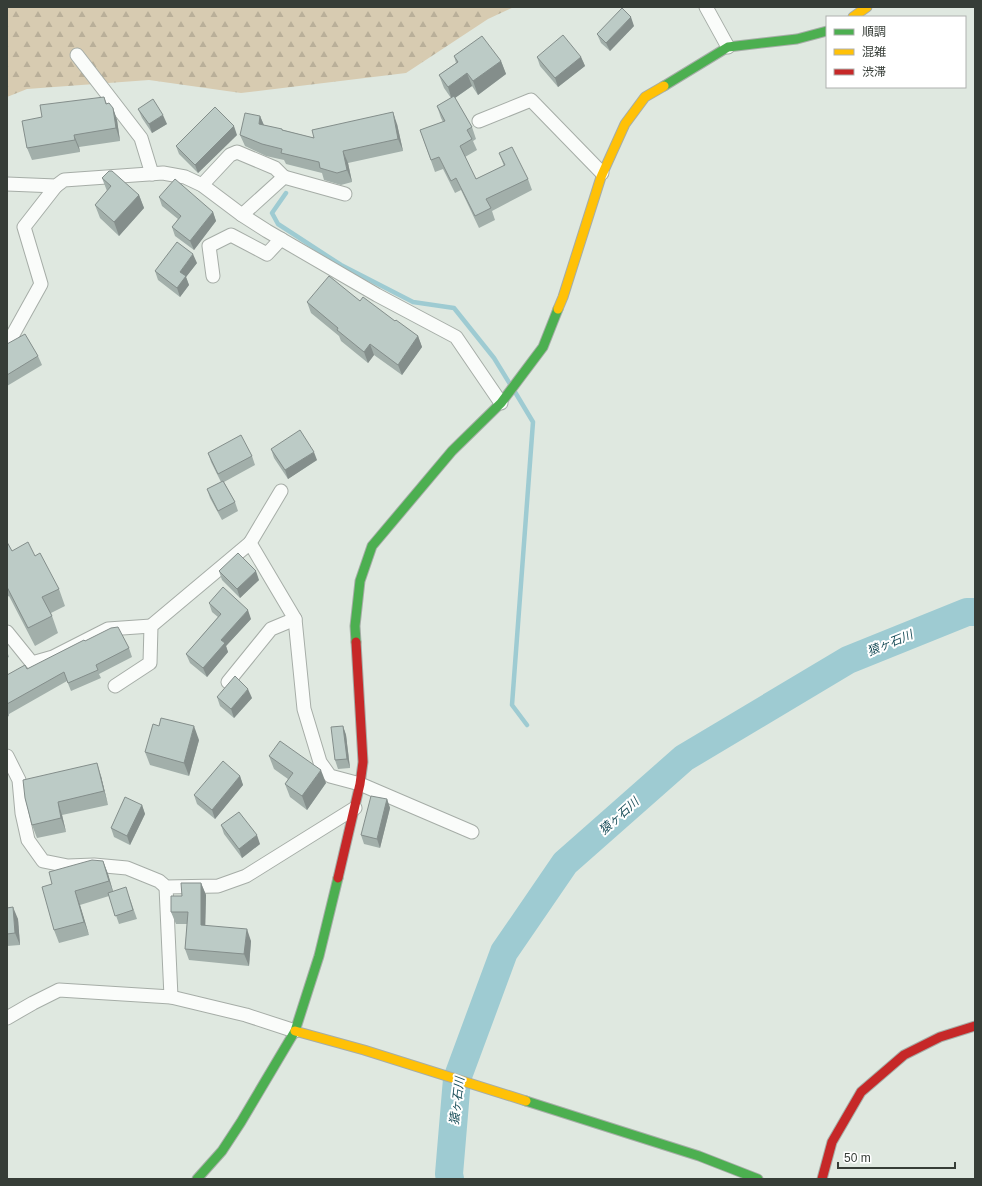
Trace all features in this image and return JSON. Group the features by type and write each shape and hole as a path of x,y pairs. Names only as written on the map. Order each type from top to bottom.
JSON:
{"street":[{"path":"706,7 728,47"},
{"path":"854,16 867,7"},
{"path":"197,1179 222,1151 295,1031 319,956 355,808 363,762 355,626 360,581 372,546 452,451 501,403 543,347 563,297 602,174 625,124 645,97 728,47 797,39 826,31"},
{"path":"77,55 141,138 152,174"},
{"path":"479,121 531,100 602,174"},
{"path":"202,185 230,155 237,152 275,168 284,178 345,194"},
{"path":"7,340 11,338 41,284 24,227 56,186 64,180 163,173 185,177 202,185 242,215 281,239 377,295 456,337 501,403"},
{"path":"242,215 284,178"},
{"path":"7,184 56,186"},
{"path":"213,276 209,246 231,235 267,254 281,239"},
{"path":"7,632 32,663 53,657 108,629 152,626 250,543 281,491"},
{"path":"250,543 295,620 304,709 320,762 330,776 360,784 472,832"},
{"path":"228,682 271,629 295,620"},
{"path":"115,686 150,663 152,626"},
{"path":"7,756 19,780 22,813 28,840 43,861 68,866 94,865 127,868 160,881 166,887 171,997"},
{"path":"166,887 218,886 246,876 355,808"},
{"path":"7,1018 59,990 171,997 246,1015 295,1031 364,1050 699,1156 758,1179"},
{"path":"822,1179 832,1142 861,1092 904,1055 940,1037 975,1026"}],"green space":[{"path":"7,7 514,7 488,19 406,73 241,93 149,80 27,89 7,97"}],"building":[{"path":"622,8 631,17 606,43 597,34"},
{"path":"563,35 581,57 555,78 537,57"},
{"path":"482,36 501,61 473,81 467,73 448,87 439,75 458,62 454,56"},
{"path":"454,96 472,127 467,130 472,139 460,146 476,179 505,165 499,153 512,147 528,179 486,199 491,208 475,216 456,178 451,181 439,157 431,160 420,130 445,121 437,106"},
{"path":"104,97 106,104 109,103 113,108 116,128 74,135 75,140 27,148 22,121 42,117 40,105"},
{"path":"153,99 163,115 149,124 138,109"},
{"path":"215,107 234,126 195,165 176,146"},
{"path":"393,112 398,139 343,151 347,170 337,173 320,168 319,162 281,153 282,149 262,144 240,135 245,113 260,116 259,124 314,138 312,130"},
{"path":"109,171 112,171 139,195 114,222 95,205 111,186 102,178"},
{"path":"175,179 213,212 190,241 172,227 181,216 159,197"},
{"path":"177,242 193,254 180,272 186,276 177,288 155,271"},
{"path":"329,276 360,301 363,297 418,336 398,365 370,344 364,352 337,330 338,328 307,302"},
{"path":"25,334 38,356 7,375 7,344"},
{"path":"300,430 314,452 285,470 271,449"},
{"path":"241,435 252,456 218,474 208,453"},
{"path":"223,481 235,502 218,511 207,489"},
{"path":"7,542 12,551 28,542 35,556 40,553 59,589 42,597 52,616 28,628 7,587"},
{"path":"238,553 256,571 237,589 219,571"},
{"path":"223,587 248,610 221,640 225,643 203,668 186,654 221,614 209,603"},
{"path":"118,627 129,648 96,665 98,670 68,683 64,672 7,704 7,675 25,665 27,669 84,640 85,641 111,628"},
{"path":"235,676 248,689 231,709 217,697"},
{"path":"161,718 194,726 184,763 145,752 153,724 159,726"},
{"path":"343,726 347,759 335,760 331,727"},
{"path":"280,741 321,770 302,796 285,784 293,773 269,756"},
{"path":"223,761 240,776 212,810 194,795"},
{"path":"97,763 104,791 58,802 61,818 32,825 25,798 23,780"},
{"path":"371,796 387,799 377,839 361,835"},
{"path":"125,797 142,805 127,836 111,828"},
{"path":"239,812 257,835 239,849 221,825"},
{"path":"92,860 103,861 109,881 75,891 84,922 54,930 42,887 52,884 49,872"},
{"path":"181,883 201,883 201,925 247,929 244,954 185,949 188,912 171,912 171,896 182,896"},
{"path":"126,887 133,910 115,916 108,893"},
{"path":"13,907 15,933 7,934 7,908"}],"waterway":[{"path":"286,193 272,213 278,224 341,265 413,302 454,308 494,358 510,384"},
{"path":"515,392 533,422 512,705 527,725"},
{"name":"猿ヶ石川","path":"450,1179 449,1174 457,1079 504,952 565,863 684,758 848,660 967,612 975,612"}],"traffic: fast":[{"path":"664,86 728,47 797,39 826,31"},
{"path":"356,642 355,626 360,581 372,546 452,451 501,403 543,347 558,309"},
{"path":"197,1179 222,1151 295,1031 319,956 338,878"},
{"path":"526,1101 699,1156 758,1179"}],"traffic: slow":[{"path":"854,16 867,7"},
{"path":"558,309 601,177 625,124 645,97 664,86"},
{"path":"295,1031 364,1050 526,1101"}],"traffic: jam":[{"path":"338,878 360,784 363,762 356,642"},
{"path":"822,1179 832,1142 861,1092 904,1055 940,1037 975,1026"}]}
